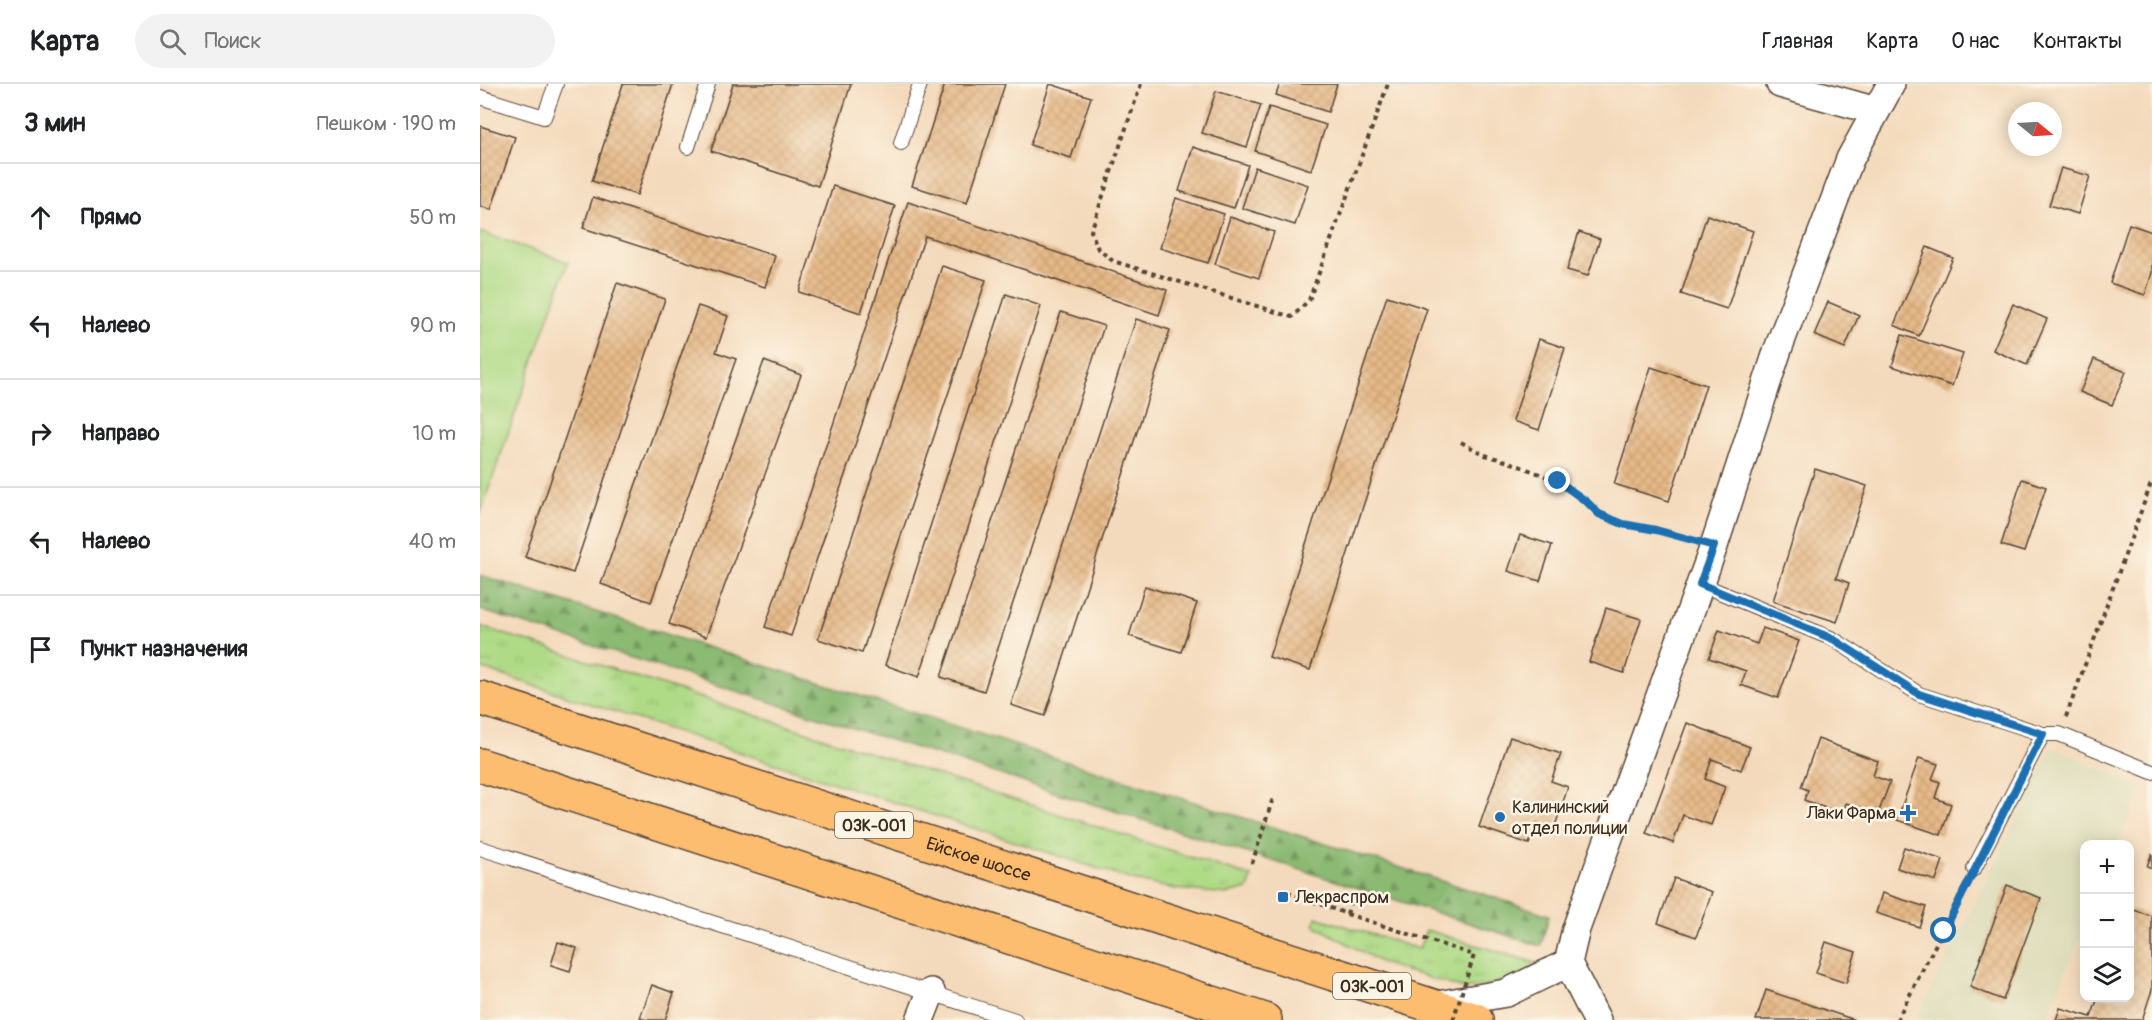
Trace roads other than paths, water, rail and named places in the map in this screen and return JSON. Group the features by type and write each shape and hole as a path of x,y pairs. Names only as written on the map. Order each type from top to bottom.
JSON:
{"main road":[{"name":"Ейское шоссе","path":"480,698 1443,1013 1476,1020"},
{"path":"480,765 1265,1020"}],"street":[{"path":"1780,84 1876,111"},
{"path":"1597,1020 1568,963 1576,929 1714,546 1778,349 1850,159 1891,84"},
{"path":"1443,1013 1506,993 1568,963"},
{"path":"920,1020 931,992"}],"lane":[{"path":"480,97 544,117 556,84"},
{"path":"688,147 708,84"},
{"path":"901,143 921,84"},
{"path":"1700,584 1833,639 1919,694 2043,734 2059,734 2152,772"},
{"path":"1974,869 2043,734"},
{"path":"480,848 1015,1020"}],"place":[{"name":"Лаки Фарма","path":"1908,813"},
{"name":"Калининский отдел полиции","path":"1500,817"},
{"name":"Лекраспром","path":"1283,897"}]}
